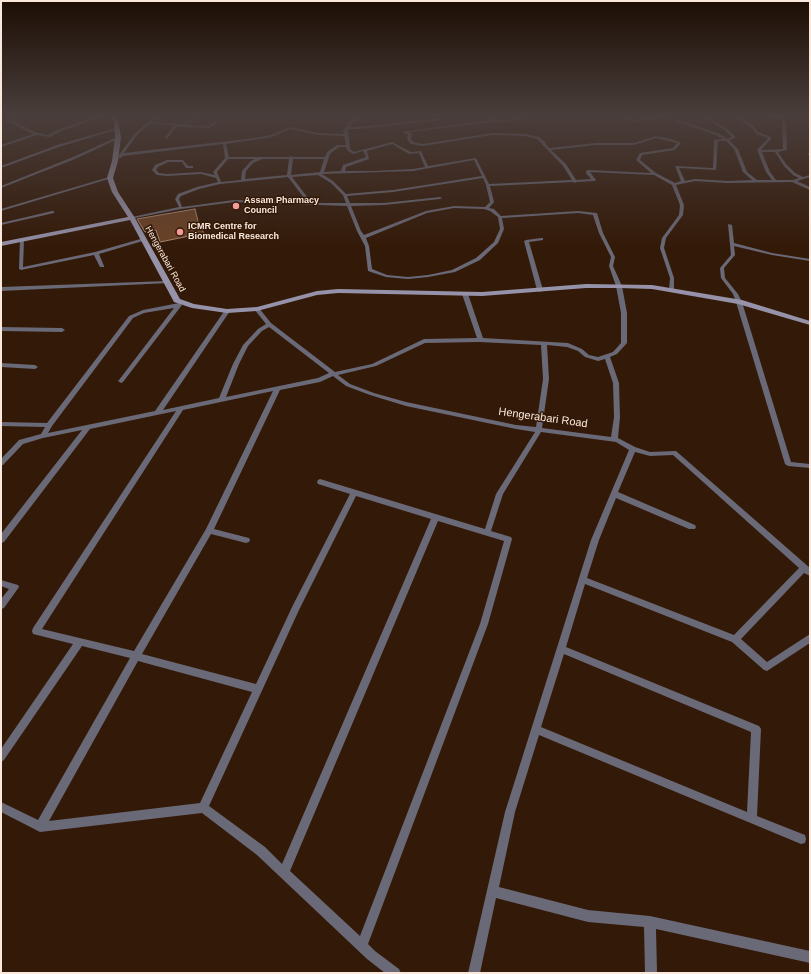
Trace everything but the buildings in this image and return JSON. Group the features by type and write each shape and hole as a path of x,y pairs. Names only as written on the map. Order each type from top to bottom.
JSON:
{"main road":[{"path":"110,178 115,161"},
{"name":"Hengerabari Road","path":"110,178 115,192 132,218 180,304 227,311 257,309 317,293 338,291 465,294 586,286 619,286 652,287 739,302 810,323"},
{"name":"Hengerabari Road","path":"1,244 132,218"}],"street":[{"path":"1,167 19,160"},
{"path":"1,187 68,160"},
{"path":"220,183 215,172 225,160"},
{"path":"243,181 244,170 255,160"},
{"path":"291,160 289,176 306,198 305,204"},
{"path":"320,173 326,160"},
{"path":"343,172 344,166 361,160"},
{"path":"424,160 427,168"},
{"path":"181,208 177,198 179,195 198,188 220,183 320,173 390,172 427,168 467,160"},
{"path":"476,160 488,185 492,202 486,209"},
{"path":"560,160 565,165 575,182"},
{"path":"639,160 654,174 674,184 682,204 681,215 664,238 662,248 672,278 672,290"},
{"path":"683,181 676,167 715,169 715,160"},
{"path":"740,160 745,172 755,181"},
{"path":"763,160 768,172 775,181"},
{"path":"782,160 794,174 803,178"},
{"path":"192,167 187,167 183,161 167,161 156,166 154,170 158,174 167,175 201,173 216,177"},
{"path":"488,185 594,180 588,171 654,174"},
{"path":"320,173 345,195 359,231 367,246 370,270 386,276 408,278 453,271 478,259 496,243 502,229 500,217 492,210 454,207 438,209 363,237"},
{"path":"674,184 683,181 793,181 810,176"},
{"path":"345,195 393,191 483,177"},
{"path":"1,210 110,178"},
{"path":"793,181 810,189"},
{"path":"132,218 181,208 234,201 350,205 440,198"},
{"path":"1,224 52,212"},
{"path":"1,463 21,442 182,407 320,380 333,374 374,365 424,341 481,341 568,345 580,350 587,356 598,359 615,353 624,343 624,313 619,286 611,266 613,257 601,233 595,214 572,212 500,217"},
{"path":"730,225 733,255 722,268 723,278 739,302 788,464 810,466"},
{"path":"540,290 526,240 541,238"},
{"path":"22,240 21,269 96,253 144,239"},
{"path":"732,244 772,254 810,260"},
{"path":"96,253 102,266"},
{"path":"1,289 167,282"},
{"path":"465,294 481,341"},
{"path":"121,381 180,304"},
{"path":"43,436 49,425 131,317 143,312 180,304"},
{"name":"Hengerabari Road","path":"257,309 269,324 348,385 385,398 509,425 614,440 650,454 674,453 807,571"},
{"path":"158,412 227,311"},
{"path":"222,399 236,364 246,345 260,330 269,324"},
{"path":"1,329 62,330"},
{"path":"486,533 500,494 539,430 546,379 544,343"},
{"path":"607,356 616,383 617,417 614,440"},
{"path":"1,365 35,367"},
{"path":"40,827 136,656 209,531 278,388"},
{"path":"182,407 36,631 258,689"},
{"path":"1,424 49,425"},
{"path":"1,540 88,427"},
{"path":"474,973 510,812 595,540 634,449"},
{"path":"320,482 508,539 484,624 362,946"},
{"path":"203,808 296,608 354,493"},
{"path":"615,494 692,527"},
{"path":"284,873 436,517"},
{"path":"209,531 246,540"},
{"path":"735,639 807,571"},
{"path":"583,580 735,639 767,667 810,638"},
{"path":"1,583 15,587 1,605"},
{"path":"1,757 80,642"},
{"path":"561,648 756,729 752,818"},
{"path":"536,729 801,839"},
{"path":"1,808 40,827 203,808 261,851 362,946 396,973"},
{"path":"492,891 588,916 650,922 810,956"},
{"path":"650,922 651,973"}],"place":[{"name":"Assam Pharmacy Council","path":"236,206"},
{"name":"ICMR Centre for Biomedical Research","path":"180,232"}]}
